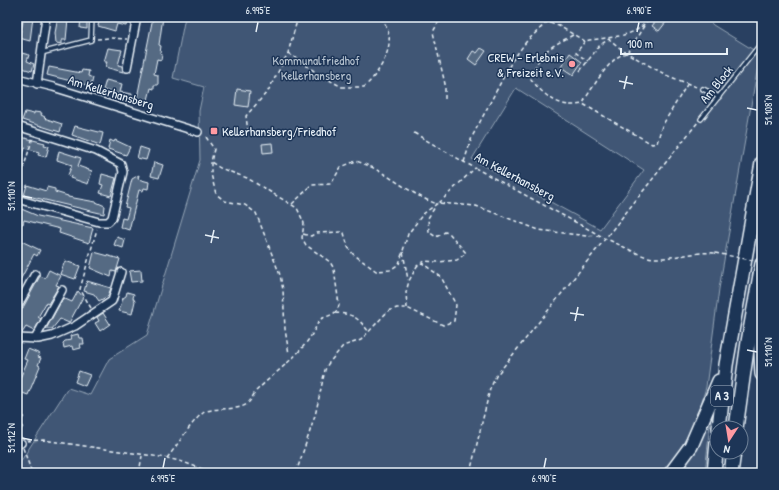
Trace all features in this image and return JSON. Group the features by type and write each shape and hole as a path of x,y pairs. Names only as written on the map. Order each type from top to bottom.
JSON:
{"highway":[{"name":"A 3","path":"720,420 726,365 762,163"},
{"name":"A 3","path":"737,420 748,342 762,263"},
{"path":"758,285 762,374"},
{"path":"670,473 691,446 726,365"},
{"path":"714,473 715,460"},
{"path":"731,473 733,460"}],"street":[{"path":"37,84 46,17"},
{"path":"127,68 137,17"},
{"name":"Am Kellerhansberg","path":"17,78 198,132"},
{"path":"17,126 96,151 121,164 123,172 111,221 102,222 17,199"},
{"path":"17,338 35,339 52,336 75,326 94,314 112,301 121,272"},
{"path":"17,307 35,274"},
{"path":"35,339 62,290"}],"lane":[{"path":"41,53 91,40 92,17"},
{"name":"Am Block","path":"701,119 762,42"},
{"path":"703,89 719,97"}],"path":[{"path":"248,132 246,116 268,91 288,53 298,17"},
{"path":"288,53 320,75 342,87 364,87 374,78 387,56 389,32 381,17"},
{"path":"583,104 612,61 620,54 627,53 650,17"},
{"path":"439,21 433,32 446,84 445,101"},
{"path":"464,162 472,137 512,61 526,42 547,22 559,26 585,41"},
{"path":"580,71 600,45 609,39 620,37 644,26"},
{"path":"573,35 550,47 540,58 531,79 548,98 568,105 583,104 634,135 652,144 657,143 662,126 688,83"},
{"path":"588,61 575,54 585,41 602,37 609,39 627,53 666,75 703,89"},
{"path":"91,40 110,38 132,41"},
{"path":"470,473 490,389 496,376 701,119"},
{"path":"17,189 35,131"},
{"name":"Am Kellerhansberg","path":"414,133 464,162 629,251 652,258 669,258 706,252 762,263"},
{"path":"206,137 214,149 211,162 216,194 225,201 250,208 256,213 280,275 283,290 285,329 289,354"},
{"path":"292,204 312,185 331,184 341,167 356,161 389,177 424,200 437,204 476,206 539,230 587,236 593,235 605,238"},
{"path":"211,162 220,168 248,178 297,208 304,223 302,238 306,245 330,262 334,269 339,305 338,310 335,313"},
{"path":"303,234 311,236 316,233 342,232 344,233 348,248 353,254 376,271 380,272 396,267 402,258 408,234 417,220 437,204 475,168"},
{"path":"407,308 406,292 413,271 422,263 430,261 438,262 457,260 466,253 449,233 446,232 436,237 429,232 428,218 437,204"},
{"path":"94,314 80,289 102,222"},
{"path":"403,250 409,281"},
{"path":"296,473 315,416 316,402 328,364 343,346 361,340 388,311 397,308 407,308 443,325 454,321 456,305 441,278 422,263"},
{"path":"167,458 192,424 204,412 236,408 247,404 255,392 303,349 314,333 319,320 335,313 348,314 357,318 370,332"},
{"path":"32,473 19,441 43,440 142,456 167,458 184,462 213,473"},
{"path":"139,473 142,456"}],"green space":[{"name":"Kommunalfriedhof Kellerhansberg","path":"185,17 706,17 713,25 760,54 719,289 706,387 692,428 677,454 661,473 17,473 17,467 68,388 90,395 109,359 147,335 200,160 199,111 204,87 173,78","holes":["516,88 644,170 600,229 472,159"]},
{"path":"711,414 710,420 709,420 705,473 676,473"}],"building":[{"path":"17,17 33,17 30,41 19,38 23,22 17,21"},
{"path":"58,17 67,17 68,19 66,40 62,40 62,44 56,43 55,33"},
{"path":"81,17 87,17 87,29 80,28"},
{"path":"100,17 118,20 122,17 128,19 126,26 117,24 115,31 98,26"},
{"path":"153,17 163,17 159,45 161,46 160,53 162,54 161,60 157,59 154,74 158,75 158,85 154,85 154,89 151,88 148,100 137,98"},
{"path":"659,17 670,17 659,31 652,26"},
{"path":"108,48 122,50 118,65 122,66 123,72 105,67 107,62 104,62"},
{"path":"481,48 486,51 476,65 468,59 473,51 477,53"},
{"path":"22,53 29,55 27,61 34,64 32,71 19,67"},
{"name":"CREW - Erlebnis & Freizeit e.V.","path":"570,53 582,62 573,75 561,67"},
{"path":"49,67 81,73 82,70 89,71 88,76 93,78 91,86 47,75"},
{"path":"106,80 122,84 120,92 132,94 131,101 117,98 118,94 103,90"},
{"path":"237,89 250,91 248,107 235,105"},
{"path":"25,112 34,114 34,112 42,113 41,115 45,117 44,118 62,124 60,132 22,120"},
{"path":"75,126 103,133 100,145 72,135"},
{"path":"21,137 45,143 44,145 49,146 46,157 38,155 39,152 25,148 18,169 17,150"},
{"path":"110,140 114,142 115,140 130,147 126,155 108,149"},
{"path":"272,143 273,152 263,153 262,144"},
{"path":"140,147 149,150 146,160 137,158"},
{"path":"59,151 81,158 78,166 92,171 88,184 70,178 71,176 68,175 72,165 57,160"},
{"path":"154,162 163,165 159,178 151,176"},
{"path":"102,174 116,178 111,196 100,193 103,185 100,184"},
{"path":"139,175 138,179 149,182 148,189 144,188 143,191 139,190 129,230 120,227 122,218 126,219 129,208 125,207 132,179"},
{"path":"27,185 46,191 47,187 55,189 55,192 68,197 96,202 105,206 104,214 24,195"},
{"path":"19,208 38,216 93,228 89,243 59,233 60,229 24,220 23,224 17,222"},
{"path":"117,237 125,240 123,248 114,245"},
{"path":"17,239 40,250 37,256 34,254 17,286 17,261 21,250 17,248"},
{"path":"94,252 120,259 116,272 112,271 111,277 90,268"},
{"path":"65,261 80,266 75,279 60,274"},
{"path":"49,270 61,276 56,285 59,286 48,304 46,303 38,317 41,319 34,331 26,327 22,333 17,329 17,314 19,315 40,276 45,278"},
{"path":"141,270 142,281 131,282 129,271"},
{"path":"87,281 111,288 108,296 99,301 94,294 84,291"},
{"path":"78,291 83,297 69,323 60,319 52,329 46,329 63,298 72,302"},
{"path":"127,292 134,294 133,298 135,301 132,314 119,311 123,298 126,296"},
{"path":"103,313 110,324 100,331 95,323 99,321 97,317"},
{"path":"78,334 79,338 83,338 84,344 80,344 81,348 73,350 72,346 64,348 63,343 71,340 70,336"},
{"path":"28,349 40,354 38,357 41,358 38,365 40,366 28,395 17,391 17,385 28,360 24,359"},
{"path":"79,371 90,375 85,386 75,382"},
{"path":"17,411 24,417 19,423 23,427 17,435"}],"place":[{"name":"CREW - Erlebnis & Freizeit e.V.","path":"572,64"},
{"name":"Kellerhansberg/Friedhof","path":"214,131"}]}
